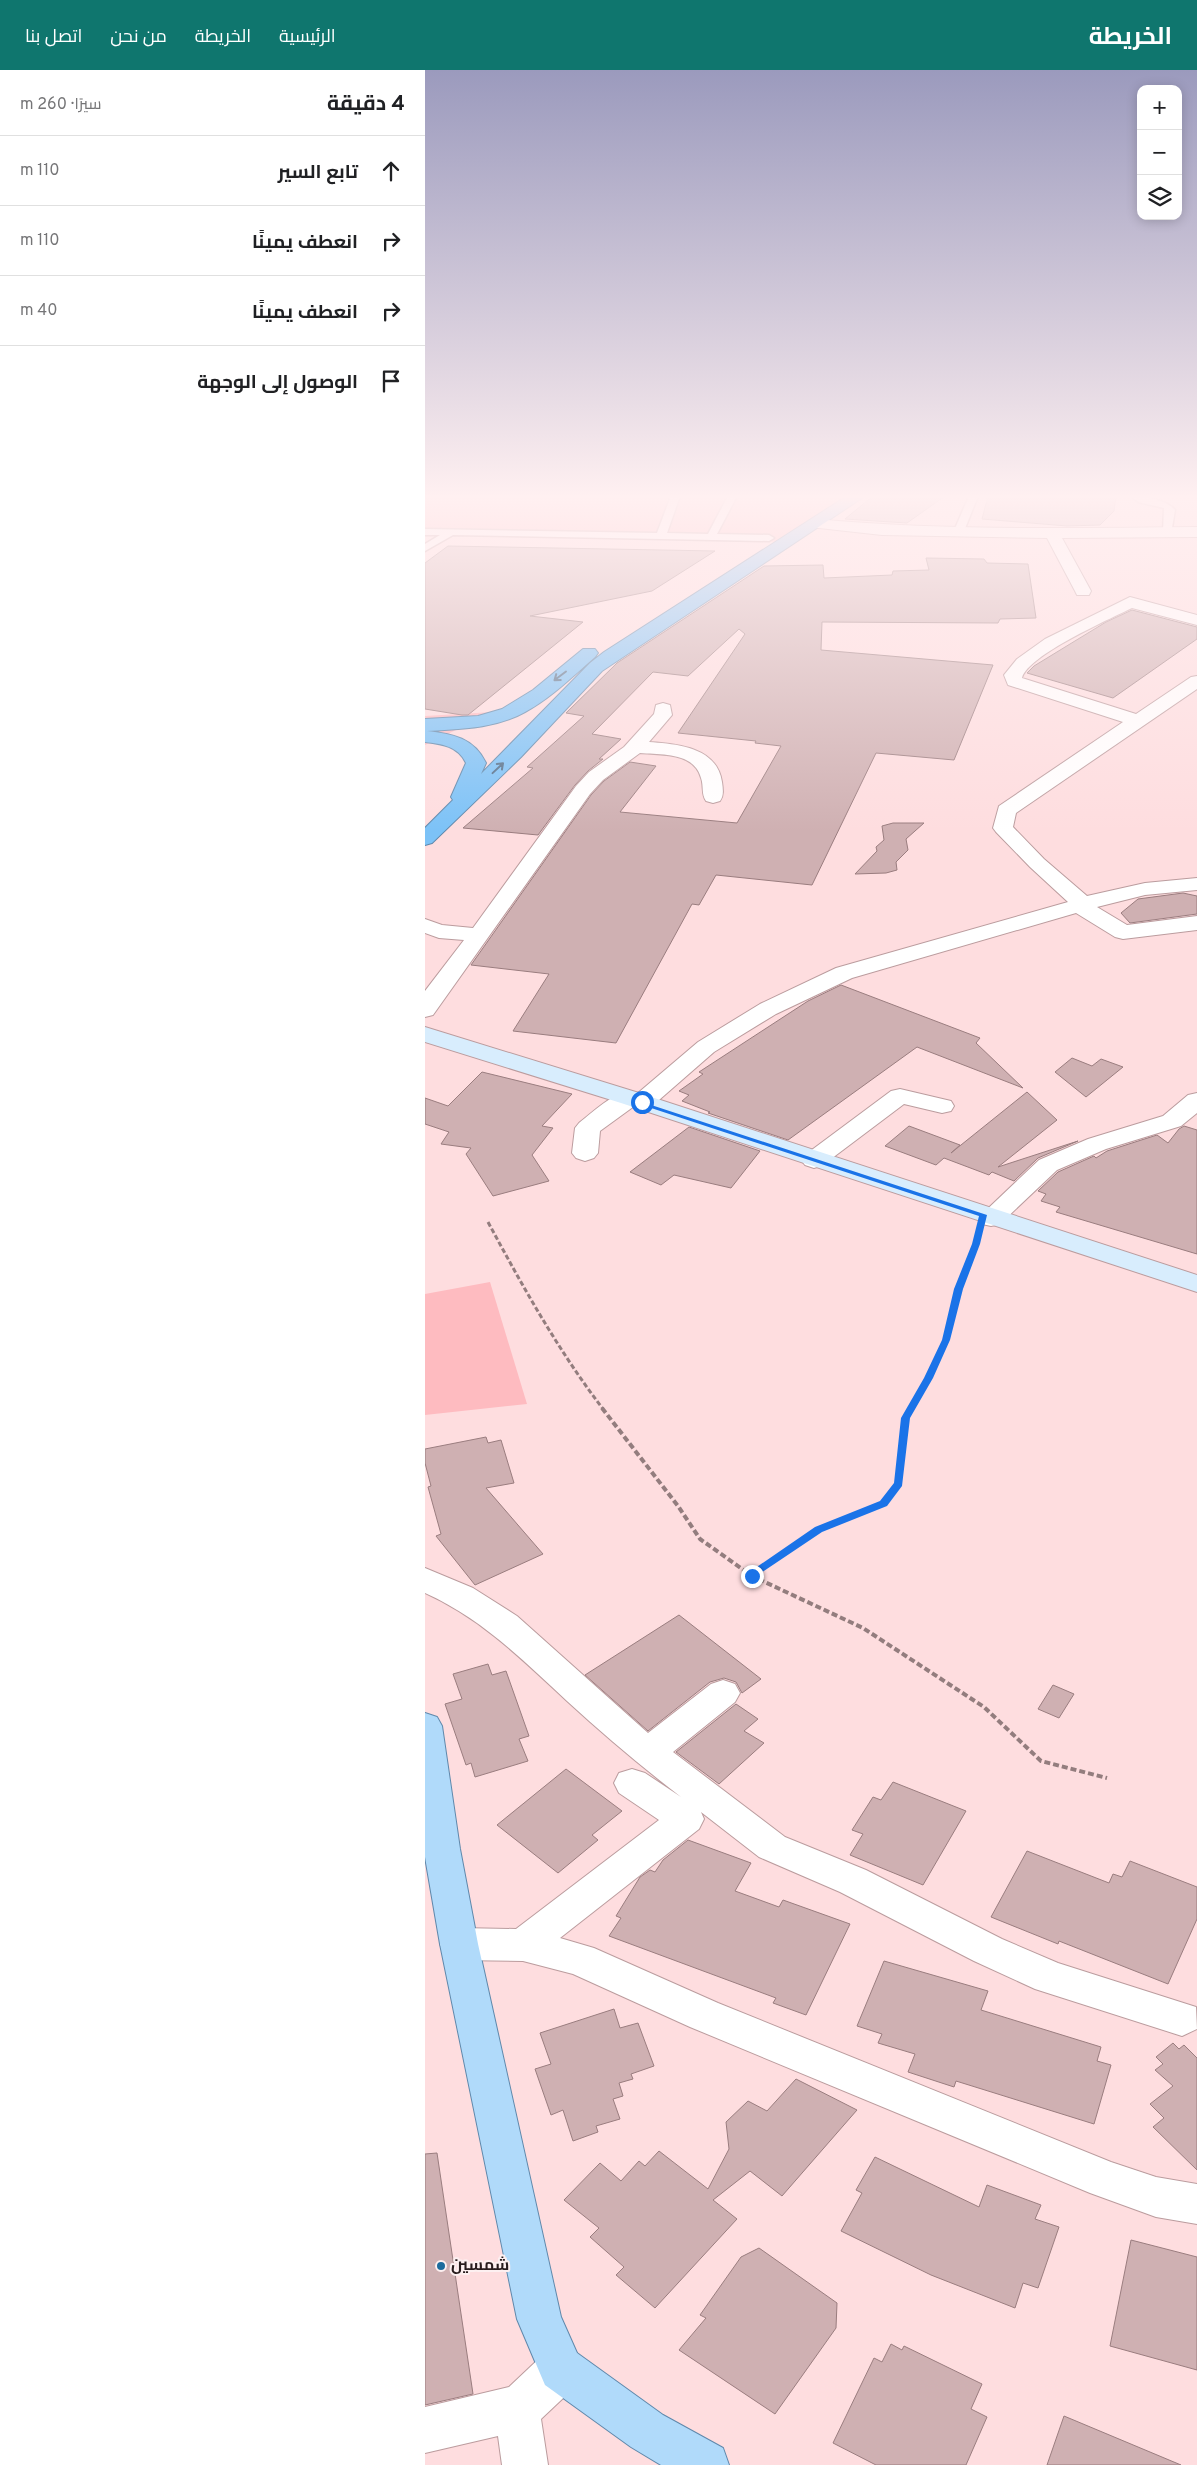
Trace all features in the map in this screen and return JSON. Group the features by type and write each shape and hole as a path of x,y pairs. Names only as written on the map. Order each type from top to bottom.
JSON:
{"highway":[{"path":"425,725 480,721 508,714 521,707 607,640 658,608"},
{"path":"425,839 514,753 596,667 615,652 684,608"},
{"path":"425,736 459,742 473,754 476,763 456,808"}],"main road":[{"path":"425,1034 636,1100 814,1160 1197,1284"},
{"path":"425,1726 442,1849 459,1944 539,2319 561,2370 647,2431 706,2465"}],"street":[{"path":"1119,608 1049,645 1019,667 1013,675 1014,681 1138,721"},
{"path":"1151,608 1197,620"},
{"path":"1197,681 1006,810 1003,828 1082,906 1123,932 1197,923"},
{"path":"425,1010 436,992 583,790 597,776 635,747 663,715 663,709"},
{"path":"635,747 693,754 703,759 713,781 713,797"},
{"path":"585,1153 588,1128 636,1100 706,1047 768,1008 844,973 1145,889 1197,884"},
{"path":"425,926 439,931 479,935"},
{"path":"814,1160 901,1096 942,1106"},
{"path":"987,1216 1048,1165 1097,1144 1172,1121 1197,1100"},
{"path":"425,1580 461,1596 505,1625 686,1819 523,1945"},
{"path":"640,1768 723,1693"},
{"path":"640,1768 772,1847 853,1881 988,1950 1049,1977 1182,2019"},
{"path":"459,1944 523,1945 580,1960 722,2022 1105,2179 1156,2197 1197,2204"},
{"path":"425,2430 521,2407 561,2370"},
{"path":"521,2407 518,2417 525,2465"}],"path":[{"path":"752,1576 819,1530 884,1504 899,1484 905,1418 929,1378 946,1340 959,1289 987,1216"},
{"path":"488,1222 530,1300 589,1391 678,1506 700,1539 752,1576 863,1628 984,1707 1041,1761 1107,1778"}],"shaded area":[{"path":"493,712 425,745 425,716"},
{"path":"490,1282 527,1404 425,1415 425,1294"}],"building":[{"path":"425,608 570,608 530,616 583,622 468,715 425,709"},
{"path":"701,608 1034,608 1036,618 1000,619 998,623 822,622 821,650 993,665 954,760 876,753 812,885 716,875 699,905 692,904 616,1043 513,1031 549,974 471,965 591,795 604,781 630,762 656,766 620,812 737,823 781,746 755,743 756,741 678,733 745,634 739,629 688,676 653,672 592,734 621,739 575,785 538,835 463,828 533,768 527,767 584,716 566,713 617,663"},
{"path":"1132,610 1197,627 1197,639 1113,698 1027,673 1034,666 1106,622"},
{"path":"893,823 924,823 906,839 908,850 896,862 897,870 886,873 855,874 877,851 876,847 884,840 882,826"},
{"path":"1183,893 1197,896 1197,914 1130,923 1121,913 1138,899"},
{"path":"841,985 980,1038 976,1043 1023,1088 917,1047 788,1140 708,1113 710,1112 682,1101 689,1095 679,1091 703,1074 699,1072 808,1001"},
{"path":"1072,1058 1092,1066 1101,1059 1123,1067 1086,1097 1055,1072"},
{"path":"482,1072 572,1094 542,1126 553,1128 532,1155 549,1181 493,1196 466,1154 471,1148 441,1144 449,1132 425,1124 425,1098 448,1106"},
{"path":"1027,1092 1057,1120 998,1167 1078,1141 1038,1158 1014,1181 992,1172 989,1175 944,1158 936,1165 885,1146 909,1126 960,1145 951,1153"},
{"path":"1184,1126 1197,1130 1197,1254 1056,1212 1060,1207 1041,1201 1046,1194 1038,1191 1058,1172 1094,1156 1096,1158 1107,1151 1157,1135 1168,1143 1179,1129"},
{"path":"689,1127 760,1151 731,1188 674,1175 661,1185 630,1172"},
{"path":"486,1437 488,1443 501,1440 514,1483 486,1488 543,1554 475,1585 436,1536 441,1534 428,1487 431,1486 425,1463 425,1449"},
{"path":"679,1615 761,1679 742,1693 736,1682 724,1678 710,1682 648,1731 585,1675"},
{"path":"488,1664 492,1675 506,1671 529,1736 519,1739 528,1761 475,1777 471,1763 466,1765 445,1704 462,1699 453,1674"},
{"path":"1053,1685 1074,1694 1059,1718 1038,1709"},
{"path":"736,1704 758,1719 744,1731 764,1743 719,1784 676,1752"},
{"path":"566,1769 622,1811 592,1835 598,1840 558,1873 497,1825"},
{"path":"893,1782 966,1811 923,1885 850,1855 863,1834 852,1830 873,1797 881,1800"},
{"path":"688,1840 751,1863 735,1891 779,1907 783,1900 850,1924 806,2015 773,2003 776,1998 609,1936 621,1918 616,1916 640,1877 650,1870 655,1872 663,1860"},
{"path":"1027,1851 1109,1883 1113,1874 1122,1877 1130,1861 1197,1887 1197,1919 1168,1984 1059,1941 1058,1944 991,1917"},
{"path":"884,1961 988,1991 981,2010 1101,2047 1097,2061 1111,2065 1094,2124 956,2081 954,2087 908,2072 915,2054 878,2043 882,2034 857,2026"},
{"path":"614,2009 620,2028 638,2023 654,2066 631,2074 633,2079 619,2083 623,2096 613,2099 620,2119 596,2126 598,2132 573,2141 563,2110 551,2115 535,2069 551,2064 540,2033"},
{"path":"1173,2043 1179,2049 1184,2045 1197,2058 1197,2170 1153,2127 1164,2118 1150,2104 1173,2086 1155,2070 1163,2064 1156,2057"},
{"path":"796,2079 857,2110 782,2196 750,2171 713,2200 737,2219 655,2308 616,2275 624,2267 590,2237 599,2228 564,2200 600,2163 621,2181 639,2161 645,2166 659,2151 708,2189 729,2149 726,2122 748,2101 767,2111"},
{"path":"437,2153 473,2394 425,2405 425,2154"},
{"path":"875,2157 979,2207 987,2185 1041,2205 1035,2219 1059,2227 1038,2288 1023,2283 1015,2308 931,2275 841,2231 862,2193 856,2190"},
{"path":"1131,2240 1197,2257 1197,2370 1110,2346"},
{"path":"759,2248 837,2303 836,2328 775,2414 679,2350 706,2318 700,2315 741,2257"},
{"path":"891,2344 902,2350 904,2346 982,2384 971,2409 987,2417 966,2465 876,2465 833,2443 874,2358 882,2362"},
{"path":"1064,2416 1181,2465 1047,2465"}],"place":[{"name":"شمسين","path":"441,2266"}],"route":[{"path":"642,1102 983,1215 976,1244 959,1289 946,1340 929,1378 905,1418 899,1484 884,1504 819,1530 752,1576"}]}
